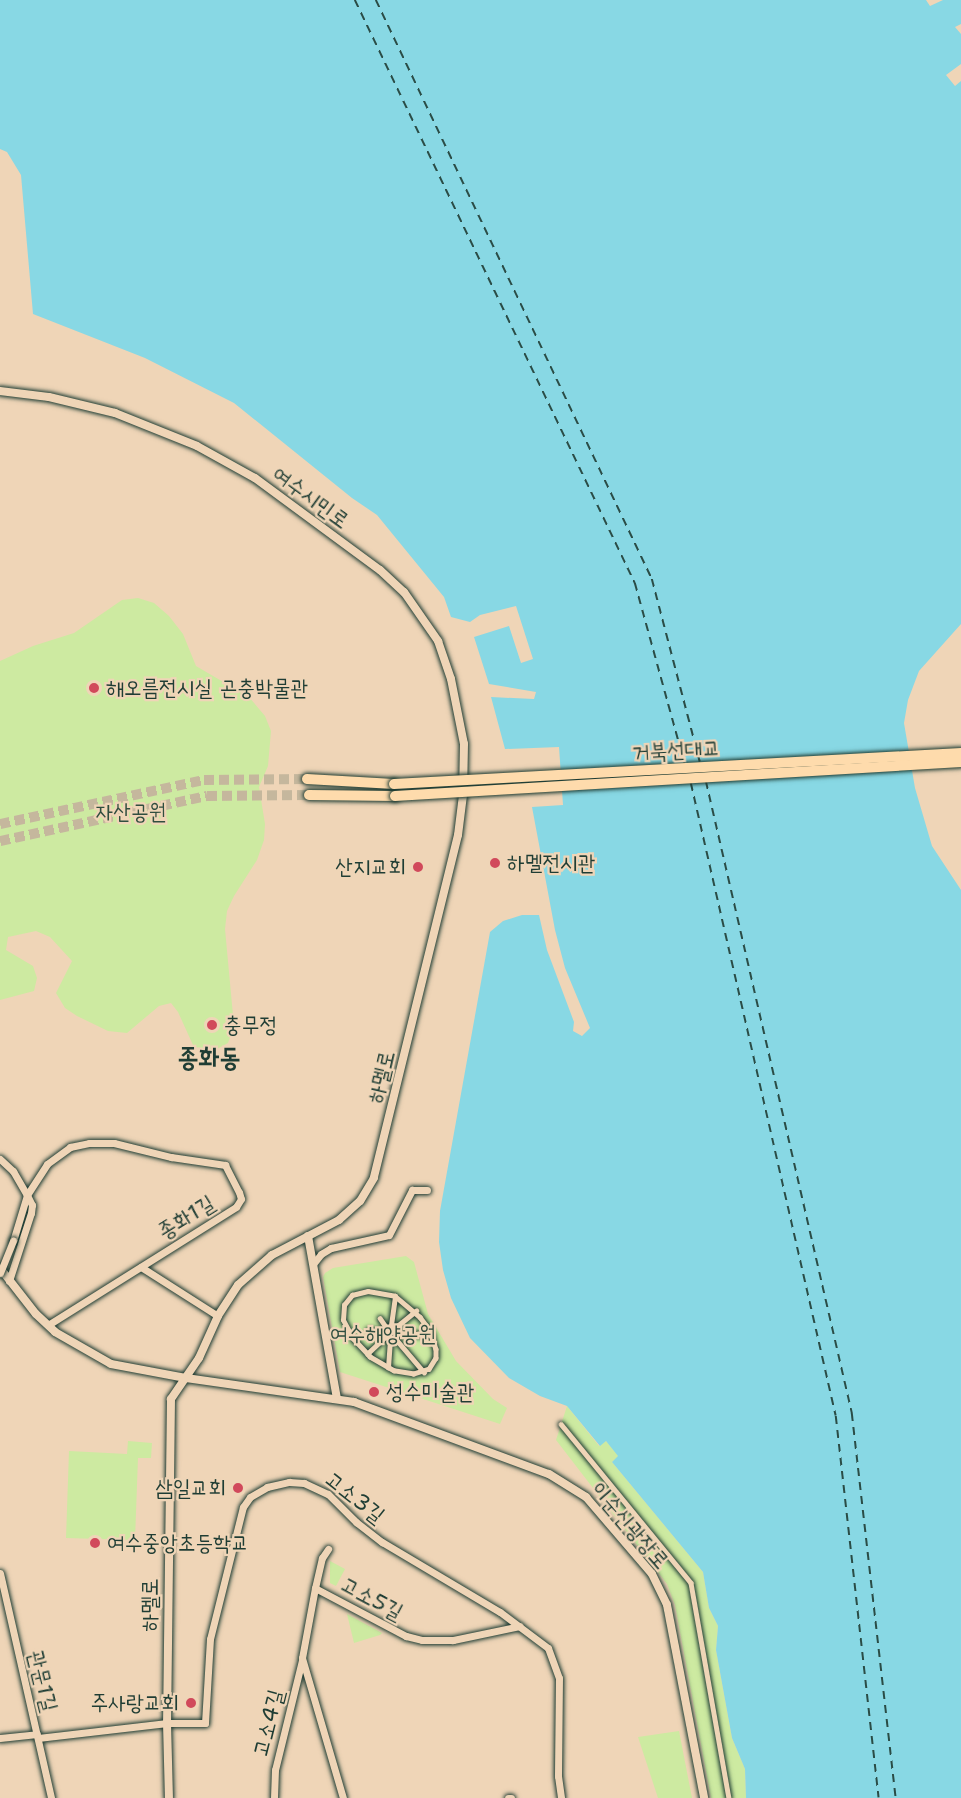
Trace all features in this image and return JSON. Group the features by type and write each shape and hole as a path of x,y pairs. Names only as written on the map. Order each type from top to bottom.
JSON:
{"main road":[{"name":"거북선대교","path":"307,779 394,784 961,753"},
{"name":"거북선대교","path":"309,795 395,796 961,762"}],"street":[{"name":"여수시민로","path":"0,390 50,397 115,413 197,446 255,478 380,570 404,592 438,641 459,711 464,744 464,776"},
{"name":"하멜로","path":"169,1798 167,1723 170,1404 199,1358 218,1316 235,1289 261,1263 283,1248 333,1224 352,1209 367,1191 377,1171 458,835 464,776"},
{"name":"종화1길","path":"27,1195 50,1160 70,1147 82,1144 114,1143 165,1156 225,1165 239,1192 238,1204 48,1325"},
{"path":"0,1159 13,1171 31,1203 31,1213 9,1281"},
{"path":"314,1264 321,1254 331,1248 389,1235 412,1191 417,1188 428,1190"},
{"path":"0,1273 13,1241 27,1195"},
{"path":"308,1236 337,1398"},
{"path":"141,1267 218,1316"},
{"name":"이순신광장로","path":"0,1268 48,1325 78,1347 111,1364 186,1378 337,1398 371,1407 549,1474 575,1489 594,1505 652,1574 668,1605 704,1798"},
{"path":"364,1291 395,1296 416,1311 432,1335 436,1358 432,1366 424,1372 408,1374 388,1368 367,1354 348,1330 342,1315 344,1305 352,1295 364,1291"},
{"path":"388,1368 395,1296"},
{"path":"367,1354 416,1311"},
{"path":"380,1318 424,1372"},
{"path":"368,1330 432,1335"},
{"path":"561,1424 691,1583 729,1798"},
{"name":"고소3길","path":"0,1738 167,1723 205,1723 210,1639 242,1509 254,1494 278,1483 304,1483 323,1490 356,1522 382,1542 464,1589 520,1626 548,1648 558,1672 558,1776 561,1798"},
{"path":"315,1588 322,1558 328,1549"},
{"name":"관문1길","path":"0,1573 51,1798"},
{"name":"고소5길","path":"343,1798 302,1658 315,1588 406,1635 422,1640 463,1639 520,1626"},
{"name":"고소4길","path":"274,1798 274,1770 302,1658"}],"green space":[{"name":"자산공원","path":"138,598 154,603 169,616 183,634 196,666 249,697 265,716 271,731 268,766 259,787 265,824 264,840 257,860 227,911 225,929 234,1026 228,1043 215,1050 200,1049 193,1045 178,1012 171,1003 159,1006 127,1033 108,1031 77,1016 65,1008 56,993 72,961 50,937 36,931 8,937 6,950 33,966 37,978 34,991 0,1000 0,661 33,646 74,633 122,600"},
{"name":"여수해양공원","path":"406,1256 414,1262 428,1314 456,1361 493,1399 507,1408 500,1424 340,1372 323,1277 325,1273 333,1268"},
{"path":"567,1406 599,1446 606,1441 619,1456 612,1462 703,1572 709,1608 718,1626 716,1650 732,1738 745,1769 746,1798 711,1798 675,1605 667,1584 556,1440"},
{"path":"128,1441 152,1443 151,1458 138,1458 135,1540 66,1538 69,1451 127,1454"},
{"path":"330,1561 345,1569 336,1586 330,1583"},
{"path":"347,1614 382,1633 354,1643"},
{"path":"679,1731 692,1798 658,1798 638,1737"}],"water":[{"path":"0,0 926,0 930,6 943,0 961,0 961,24 955,27 961,34 961,64 946,75 955,86 961,81 961,624 919,671 908,700 904,723 915,788 932,846 961,890 961,1798 746,1798 745,1769 732,1738 716,1650 718,1626 709,1608 703,1572 612,1462 618,1456 606,1441 600,1446 567,1406 540,1396 509,1378 470,1338 451,1298 443,1270 439,1242 440,1211 490,932 503,921 522,915 539,915 547,950 574,1022 573,1031 582,1036 590,1028 565,968 555,930 532,807 563,805 559,747 505,749 491,697 534,699 536,692 489,684 474,637 509,626 521,663 533,659 516,606 480,615 470,622 451,617 444,597 377,515 352,498 234,403 145,358 33,314 21,175 7,152 0,149"}],"ferry route":[{"path":"355,0 635,583 685,764"},
{"path":"376,0 652,579 700,762"},
{"path":"706,781 852,1413 896,1798"},
{"path":"691,783 836,1416 879,1798"}],"tunnel":[{"path":"0,824 204,780 307,779"},
{"path":"0,841 207,796 309,795"}],"place":[{"name":"해오름전시실 곤충박물관","path":"94,688"},
{"name":"하멜전시관","path":"495,863"},
{"name":"산지교회","path":"418,867"},
{"name":"충무정","path":"212,1025"},
{"name":"성수미술관","path":"374,1392"},
{"name":"삼일교회","path":"238,1488"},
{"name":"여수중앙초등학교","path":"95,1543"},
{"name":"주사랑교회","path":"191,1703"}],"district":[{"name":"종화동","path":"209,1057"}]}
